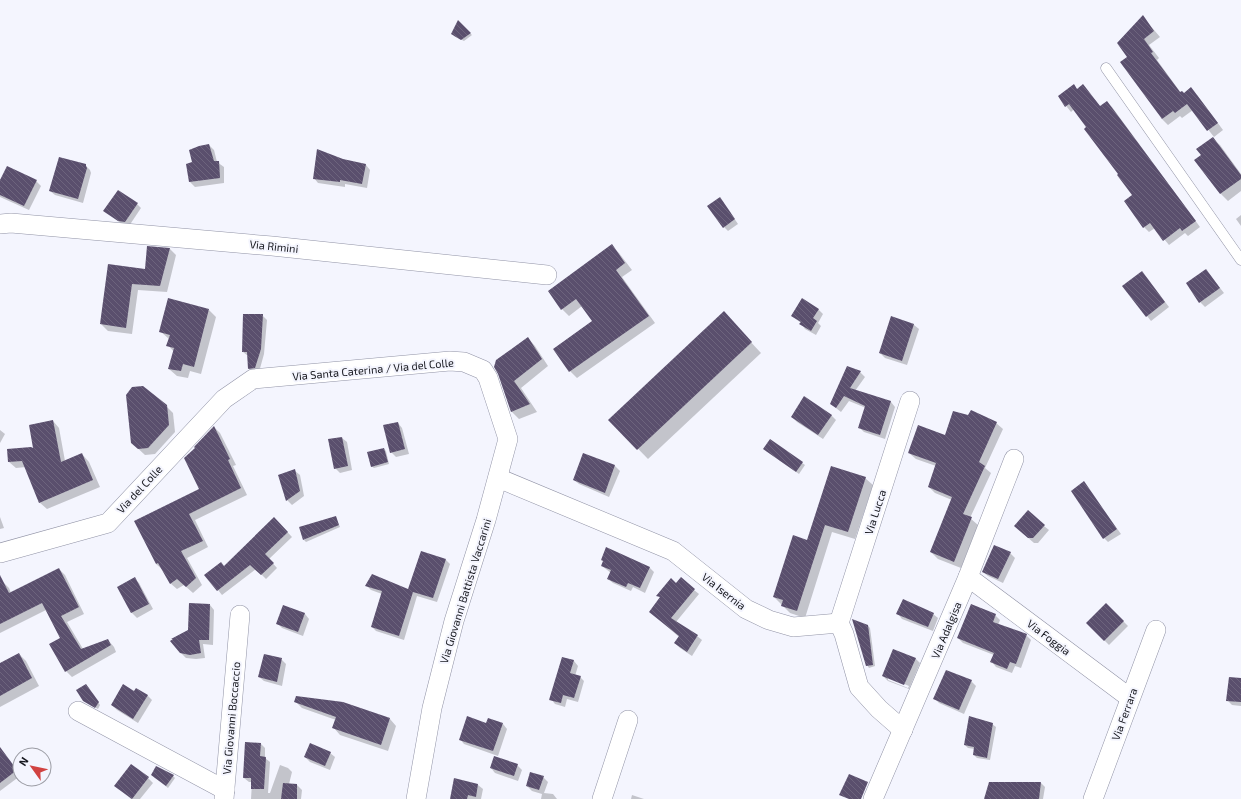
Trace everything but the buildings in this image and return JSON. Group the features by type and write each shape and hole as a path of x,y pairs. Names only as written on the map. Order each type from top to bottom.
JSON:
{"street":[{"name":"Via Rimini","path":"0,224 11,223 272,246 547,275"},
{"name":"Via Santa Caterina / Via del Colle","path":"252,379 450,361 464,362 483,370 488,378 508,439 498,478"},
{"name":"Via del Colle","path":"0,553 108,523 224,399 252,379"},
{"name":"Via Lucca","path":"839,623 910,400"},
{"name":"Via Adalgisa","path":"873,799 968,577 1014,459"},
{"name":"Via Isernia","path":"498,478 672,550 746,609 769,620 793,627 839,623"},
{"name":"Via Giovanni Battista Vaccarini","path":"416,799 432,708 454,621 498,478"},
{"name":"Via Foggia","path":"968,577 1130,698"},
{"name":"Via Giovanni Boccaccio","path":"225,794 240,615"},
{"path":"839,623 844,634 859,687 879,709 903,730"},
{"name":"Via Ferrara","path":"1094,799 1156,630"},
{"path":"78,711 225,794"},
{"path":"602,799 628,720"}],"lane":[{"path":"1106,68 1241,260"}]}
